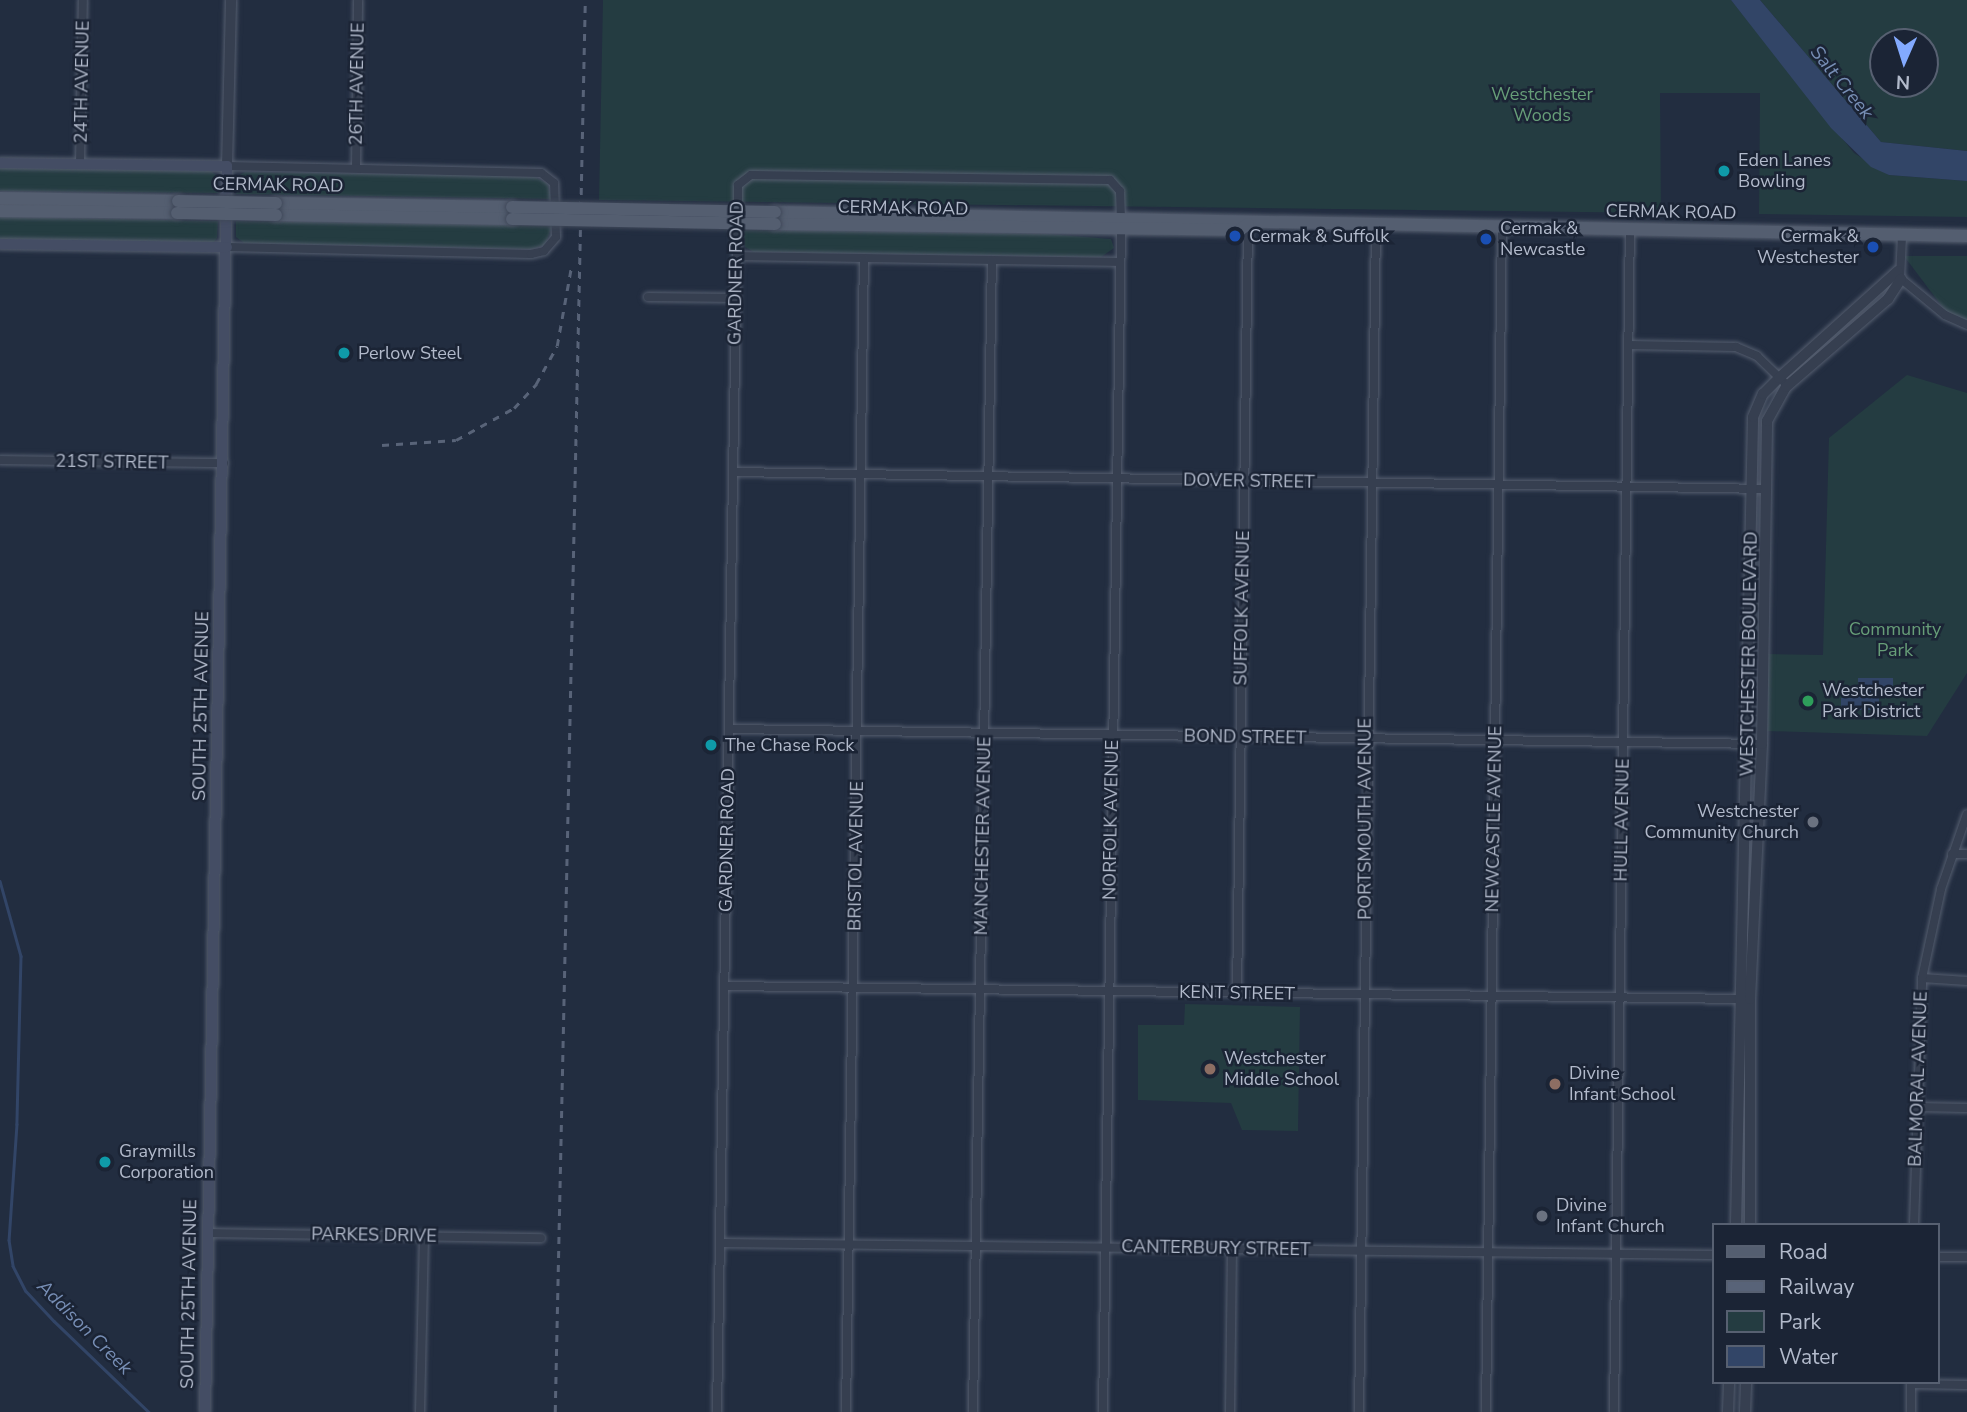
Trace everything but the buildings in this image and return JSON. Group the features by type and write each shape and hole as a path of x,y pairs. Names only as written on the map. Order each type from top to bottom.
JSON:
{"main road":[{"path":"0,163 227,166"},
{"name":"SOUTH 25TH AVENUE","path":"205,1412 224,463 227,166"},
{"name":"CERMAK ROAD","path":"0,198 178,207 1121,222 1240,230 1248,224 1376,225 1967,236"},
{"name":"CERMAK ROAD","path":"0,211 178,207"},
{"path":"0,244 227,247"}],"street":[{"name":"24TH AVENUE","path":"80,164 83,0"},
{"name":"SOUTH 25TH AVENUE","path":"227,166 231,0"},
{"name":"26TH AVENUE","path":"356,168 358,0"},
{"name":"CERMAK ROAD","path":"227,166 541,173 554,183 556,237 544,251 531,254 227,247"},
{"name":"CERMAK ROAD","path":"738,185 751,175 1110,180 1120,191 1121,222"},
{"name":"GARDNER ROAD","path":"717,1412 738,185"},
{"name":"NORFOLK AVENUE","path":"1103,1412 1121,222"},
{"name":"SUFFOLK AVENUE","path":"1237,993 1248,224"},
{"name":"PORTSMOUTH AVENUE","path":"1359,1412 1365,738 1376,225"},
{"name":"NEWCASTLE AVENUE","path":"1486,1412 1502,227"},
{"name":"HULL AVENUE","path":"1614,1412 1630,229"},
{"path":"1902,236 1899,275 1945,315 1967,325"},
{"path":"737,256 1120,262"},
{"name":"BRISTOL AVENUE","path":"846,1412 864,258"},
{"name":"MANCHESTER AVENUE","path":"973,1412 992,260"},
{"name":"WESTCHESTER BOULEVARD","path":"1750,1223 1745,999 1753,417 1763,394 1784,382 1899,275"},
{"path":"648,297 736,298"},
{"path":"1628,345 1736,346 1757,356 1784,382"},
{"name":"WESTCHESTER BOULEVARD","path":"1736,1223 1745,999 1762,744 1767,421 1784,382"},
{"name":"21ST STREET","path":"0,460 224,463"},
{"name":"DOVER STREET","path":"733,472 1765,489"},
{"name":"BOND STREET","path":"729,729 1762,744"},
{"name":"BALMORAL AVENUE","path":"1914,1223 1922,978 1952,854 1967,814"},
{"path":"1952,854 1967,854"},
{"path":"1922,978 1967,981"},
{"name":"KENT STREET","path":"724,986 1745,999"},
{"path":"1917,1107 1967,1108"},
{"name":"PARKES DRIVE","path":"208,1233 541,1238"},
{"path":"419,1412 424,1236"},
{"name":"CANTERBURY STREET","path":"720,1243 1712,1255"},
{"path":"1230,1412 1231,1248"},
{"path":"1939,1256 1967,1257"},
{"path":"1728,1412 1729,1384"},
{"path":"1745,1412 1746,1384"},
{"path":"1911,1412 1912,1384"},
{"path":"1939,1384 1967,1385"}],"green space":[{"name":"Westchester Woods","path":"603,0 1731,0 1854,153 1889,175 1967,181 1967,217 1759,214 1760,93 1660,93 1661,213 599,200"},
{"path":"1760,0 1967,0 1967,151 1881,142"},
{"path":"0,168 211,171 218,177 218,193 0,191"},
{"path":"245,172 532,176 547,183 552,199 236,194 238,176"},
{"path":"0,217 218,221 217,238 213,243 0,240"},
{"path":"236,221 552,226 545,245 532,249 244,243 236,237"},
{"path":"742,230 1048,234 1111,239 1114,248 1101,257 754,252 745,247"},
{"path":"1904,256 1967,256 1967,320 1947,313"},
{"name":"Community Park","path":"1907,375 1967,393 1967,673 1927,736 1767,731 1768,654 1823,655 1829,438"},
{"path":"1185,1004 1300,1007 1298,1131 1242,1130 1231,1103 1138,1100 1138,1025 1184,1025"}],"water":[{"name":"Salt Creek","path":"1731,0 1760,0 1881,142 1967,151 1967,181 1889,175 1871,167 1831,128"},
{"path":"1858,678 1893,678 1893,692 1879,692 1879,710 1841,710 1841,698 1858,698"}],"waterway":[{"name":"Addison Creek","path":"0,881 21,956 17,1124 9,1240 13,1266 26,1291 149,1412"}],"railway":[{"path":"555,1412 585,0"},
{"path":"382,445 456,440 514,408 536,384 557,346 571,268"}],"place":[{"name":"Eden Lanes Bowling","path":"1724,171"},
{"name":"Cermak & Suffolk","path":"1235,236"},
{"name":"Cermak & Newcastle","path":"1486,239"},
{"name":"Cermak & Westchester","path":"1873,247"},
{"name":"Perlow Steel","path":"344,353"},
{"name":"Westchester Park District","path":"1808,701"},
{"name":"The Chase Rock","path":"711,745"},
{"name":"Westchester Community Church","path":"1813,822"},
{"name":"Westchester Middle School","path":"1210,1069"},
{"name":"Divine Infant School","path":"1555,1084"},
{"name":"Graymills Corporation","path":"105,1162"},
{"name":"Divine Infant Church","path":"1542,1216"}]}
